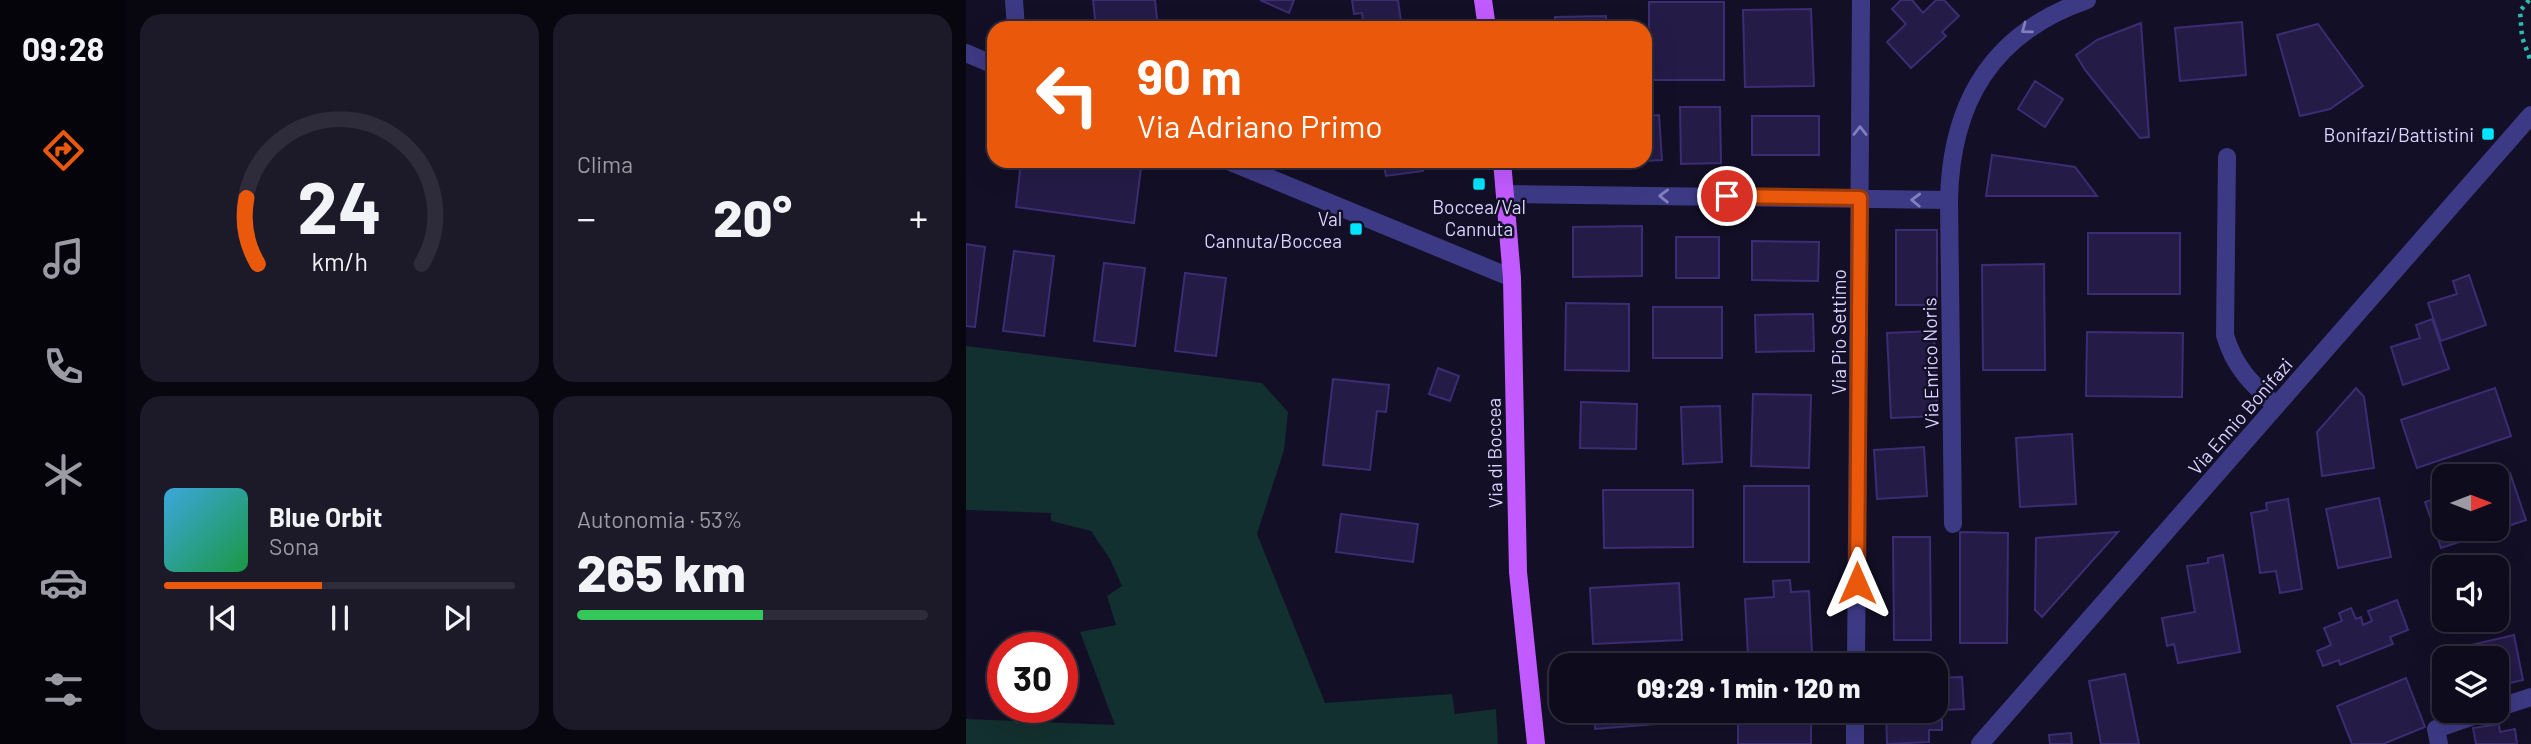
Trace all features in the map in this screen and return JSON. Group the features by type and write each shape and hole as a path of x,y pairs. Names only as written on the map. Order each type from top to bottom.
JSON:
{"main road":[{"path":"1483,0 1486,21"},
{"name":"Via di Boccea","path":"1503,168 1512,278 1518,572 1535,744"}],"street":[{"path":"1014,0 1016,21"},
{"name":"Via Pio Settimo","path":"1856,653 1861,0"},
{"name":"Via Enrico Noris","path":"1953,524 1949,201 1952,154 1958,131 1980,80 2013,39 2028,26 2087,0"},
{"path":"966,53 987,62"},
{"name":"Via Ennio Bonifazi","path":"1980,744 2531,115"},
{"path":"2227,158 2225,335 2233,360 2244,377 2276,406"},
{"path":"1245,168 1512,278"},
{"path":"1505,194 1949,201"},
{"path":"2509,704 2531,697"},
{"path":"1855,744 1856,723"},
{"path":"2440,744 2437,729 2454,723"}],"path":[{"path":"2529,0 2520,11 2522,37 2531,62"}],"green space":[{"path":"966,346 1262,383 1288,412 1284,450 1257,534 1325,703 1452,694 1455,714 1496,709 1498,744 966,744 966,719 987,720 987,723 1115,725 1080,632 1116,625 1107,596 1122,586 1110,559 1091,531 1051,521 1051,513 966,510"}],"building":[{"path":"1093,0 1155,0 1157,21 1095,21"},
{"path":"1260,0 1294,0 1289,13"},
{"path":"1352,0 1398,0 1401,21 1363,21 1362,13 1354,14"},
{"path":"1901,0 1912,0 1923,13 1936,0 1944,0 1959,16 1942,32 1946,36 1911,68 1887,42 1906,24 1892,9"},
{"path":"1649,2 1724,2 1724,80 1652,80 1652,21 1649,21"},
{"path":"1811,9 1814,86 1745,87 1743,10"},
{"path":"1606,16 1606,21 1555,21 1555,17"},
{"path":"2242,22 2246,75 2180,81 2175,28"},
{"path":"2141,23 2149,137 2140,138 2076,55 2097,40"},
{"path":"2318,24 2363,86 2330,109 2300,116 2277,35"},
{"path":"2035,81 2063,99 2045,127 2018,109"},
{"path":"1680,107 1720,107 1721,163 1681,164"},
{"path":"1659,115 1662,160 1652,161 1652,116"},
{"path":"1752,116 1819,116 1819,155 1752,155"},
{"path":"1992,155 2075,167 2097,196 1986,196"},
{"path":"1020,168 1141,168 1134,223 1016,207"},
{"path":"1384,168 1422,168 1423,171 1386,176"},
{"path":"1642,226 1642,276 1573,277 1573,227"},
{"path":"1896,230 1937,230 1937,305 1896,305"},
{"path":"2088,233 2180,233 2180,294 2088,294"},
{"path":"1676,237 1719,237 1719,278 1676,278"},
{"path":"1752,241 1819,242 1818,281 1752,280"},
{"path":"966,244 985,247 975,327 966,326"},
{"path":"1014,251 1054,256 1044,336 1003,331"},
{"path":"1104,263 1145,268 1135,346 1094,341"},
{"path":"2044,264 2045,370 1983,370 1982,265"},
{"path":"1185,273 1226,278 1216,356 1175,351"},
{"path":"2469,275 2486,325 2441,341 2428,303 2457,294 2453,281"},
{"path":"1566,303 1629,304 1629,371 1565,370"},
{"path":"1653,307 1722,307 1722,358 1653,358"},
{"path":"1813,314 1814,351 1756,352 1755,315"},
{"path":"2432,319 2449,369 2403,385 2391,347 2420,338 2416,325"},
{"path":"1934,331 1937,416 1891,418 1887,333"},
{"path":"2087,332 2183,333 2182,397 2086,396"},
{"path":"1438,368 1459,376 1450,401 1429,394"},
{"path":"1333,379 1389,385 1386,412 1377,411 1370,470 1323,465"},
{"path":"2356,388 2364,397 2374,468 2322,476 2317,432"},
{"path":"2495,388 2511,436 2417,468 2401,420"},
{"path":"1753,394 1811,395 1809,468 1751,466"},
{"path":"1581,402 1637,404 1636,449 1580,448"},
{"path":"1720,406 1722,462 1683,464 1681,407"},
{"path":"2072,434 2076,504 2020,507 2016,438"},
{"path":"1924,447 1927,496 1877,499 1874,450"},
{"path":"2510,473 2526,520 2510,525"},
{"path":"1744,486 1809,486 1809,562 1744,562"},
{"path":"1603,490 1693,490 1693,547 1604,548"},
{"path":"2379,498 2391,557 2338,568 2326,509"},
{"path":"2288,499 2302,589 2280,593 2276,571 2260,573 2251,513 2267,510 2266,503"},
{"path":"2432,500 2432,522 2425,502"},
{"path":"1341,514 1418,524 1413,562 1336,552"},
{"path":"1960,532 2008,533 2007,643 1960,643"},
{"path":"2118,532 2042,617 2035,610 2036,538"},
{"path":"1893,537 1930,537 1931,640 1894,640"},
{"path":"2439,541 2462,541 2441,548"},
{"path":"2223,555 2240,652 2178,663 2174,644 2167,646 2162,618 2195,612 2187,566 2208,563 2208,558"},
{"path":"1790,580 1791,592 1809,591 1812,653 1748,653 1745,599 1774,597 1773,581"},
{"path":"1679,583 1682,640 1593,644 1590,588"},
{"path":"2397,600 2408,630 2390,637 2393,644 2340,665 2339,660 2323,666 2317,651 2331,645 2324,628 2342,621 2339,613 2351,608 2356,619 2361,617 2363,625 2372,621 2368,611"},
{"path":"2514,635 2523,680 2509,683 2509,646 2467,646"},
{"path":"2125,674 2139,744 2101,744 2089,681"},
{"path":"1962,677 1964,709 1948,710 1948,678"},
{"path":"2406,678 2425,727 2383,744 2352,744 2337,706"},
{"path":"1595,723 1669,723 1595,729"},
{"path":"1738,723 1811,723 1811,744 1738,744"},
{"path":"1886,723 1942,723 1942,730 1929,730 1929,742 1887,744"},
{"path":"2499,724 2500,732 2515,729 2517,744 2476,744 2473,728"},
{"path":"2071,733 2072,744 2050,744 2049,735"}],"place":[{"name":"Bonifazi/Battistini","path":"2488,134"},
{"name":"Boccea/Val Cannuta","path":"1479,184"},
{"name":"Val Cannuta/Boccea","path":"1356,229"}],"route":[{"path":"1727,196 1860,198 1857,583"}]}
